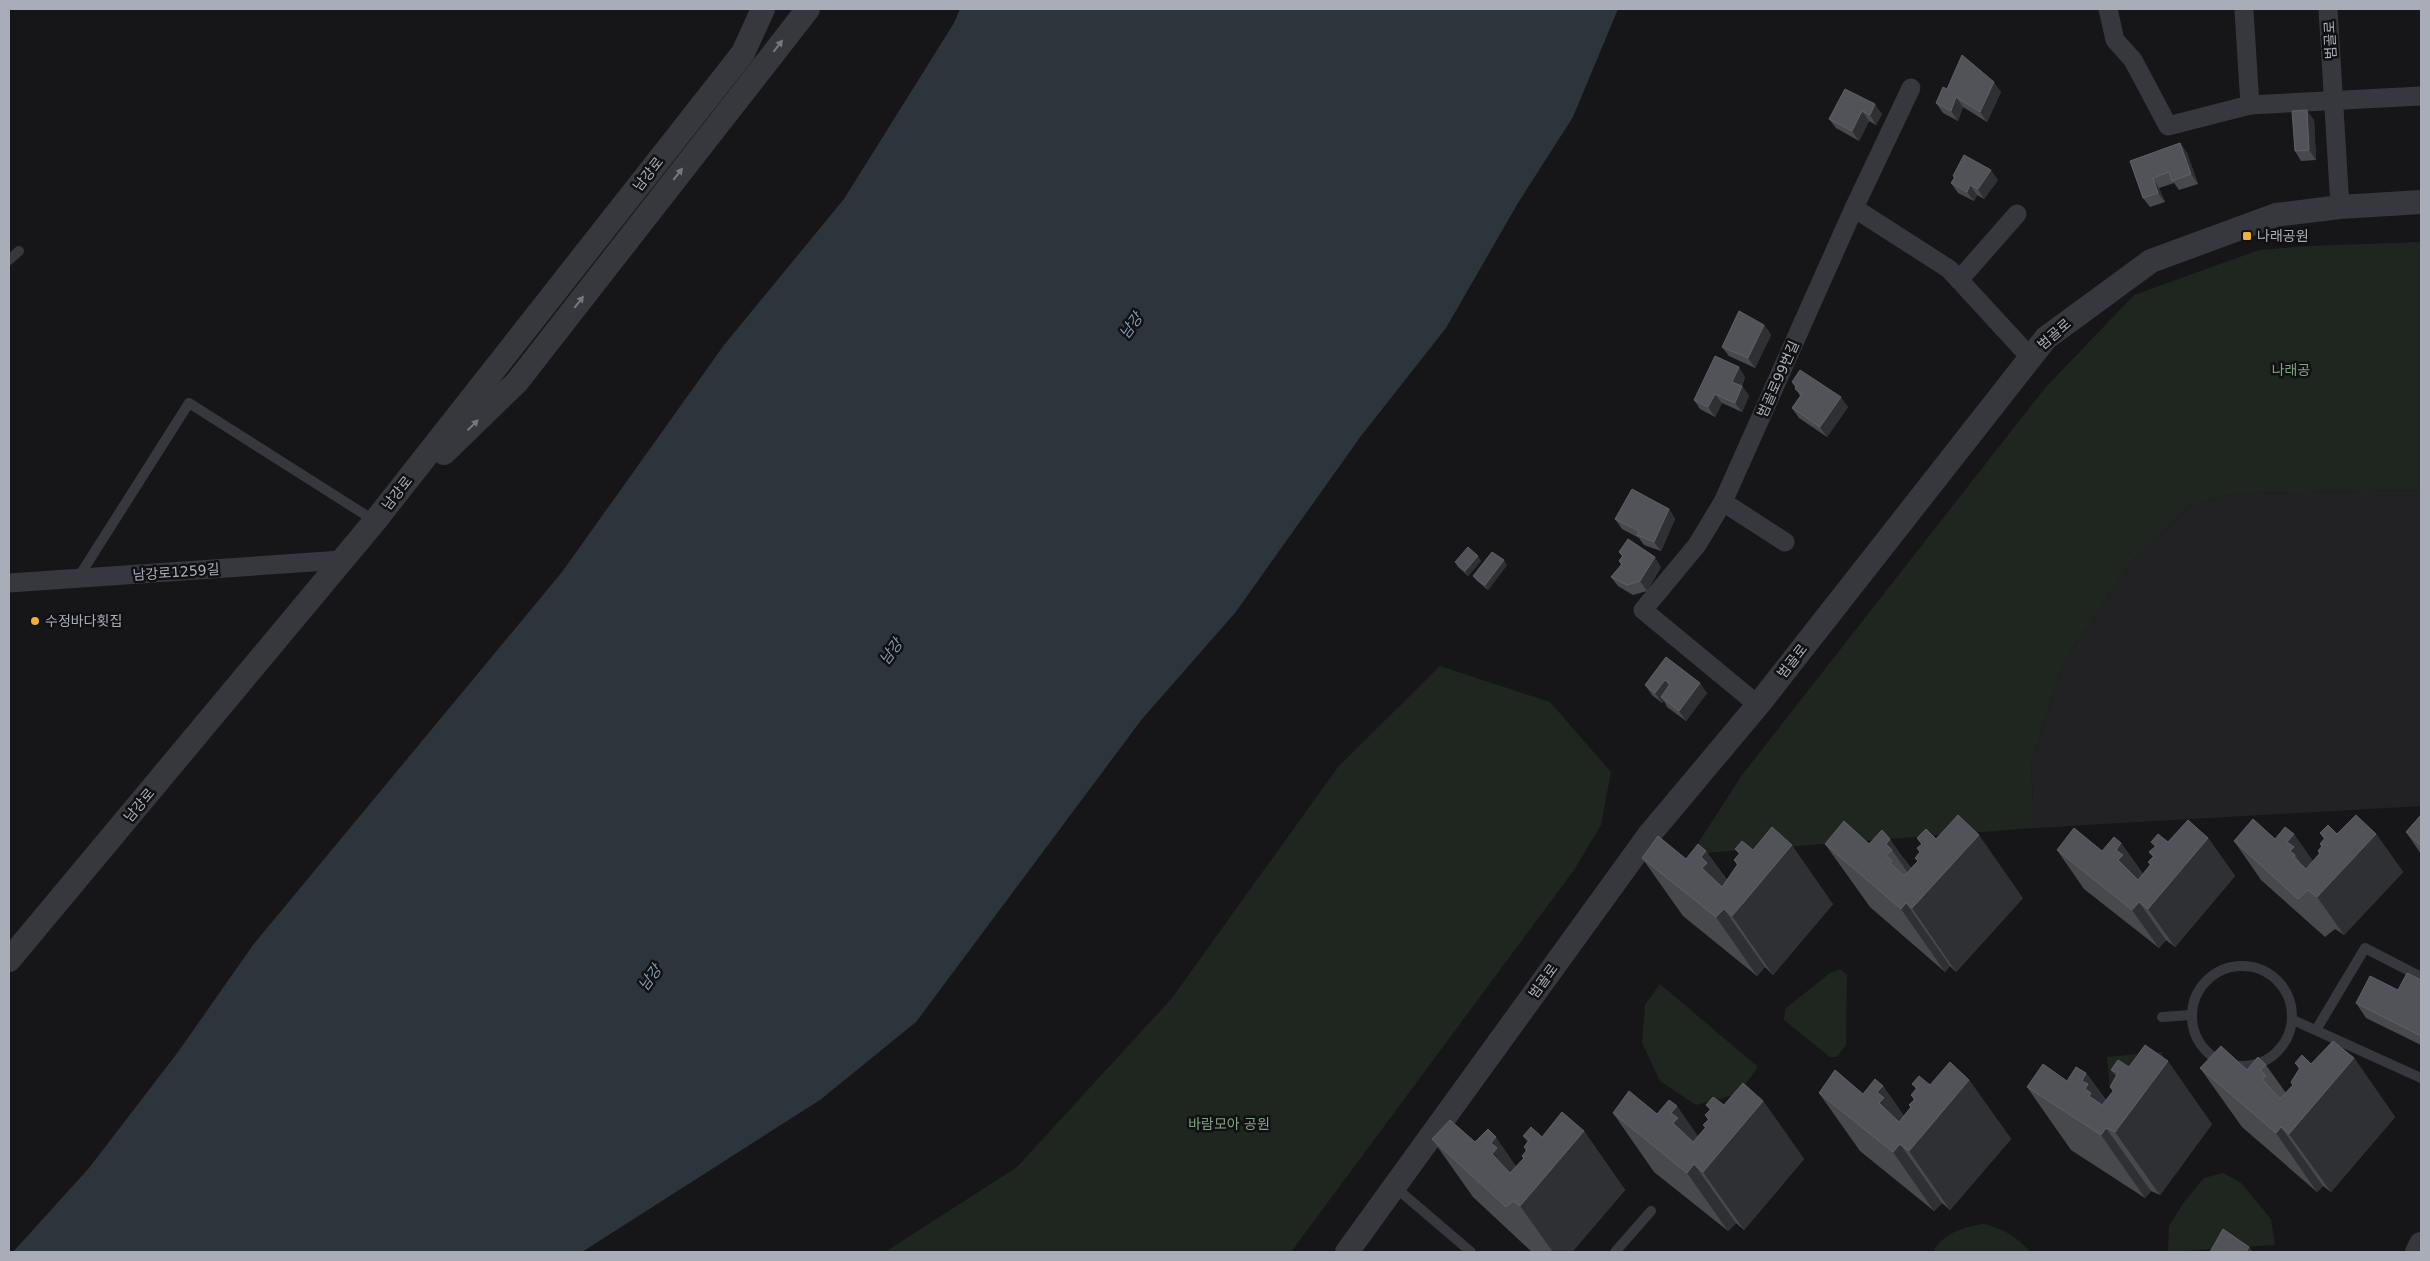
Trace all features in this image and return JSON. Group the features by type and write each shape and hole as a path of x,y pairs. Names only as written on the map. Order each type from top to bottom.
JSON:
{"street":[{"name":"남강로","path":"9,960 375,520 743,53 763,9"},
{"path":"375,520 516,382 808,9"},
{"path":"2108,9 2115,40 2133,60 2168,126 2250,105 2421,96"},
{"name":"범골로","path":"2328,9 2340,207"},
{"path":"2244,11 2250,105"},
{"name":"범골로99번길","path":"1758,705 1643,610 1697,545 1724,502 1854,208 1911,88"},
{"name":"범골로","path":"1347,1252 1649,835 1758,705 2046,338 2151,261 2276,215 2340,207 2421,202"},
{"path":"1854,208 1949,269 2030,357"},
{"path":"1959,280 2017,214"},
{"path":"1724,502 1785,542"},
{"name":"남강로1259길","path":"9,583 342,560"},
{"path":"2417,1252 2421,1244"}],"lane":[{"path":"9,260 19,251"},
{"path":"78,578 189,403 375,520"},
{"path":"2316,1030 2365,948 2421,977"},
{"path":"2244,965 2260,968 2274,977 2288,996 2293,1020 2288,1037 2278,1051 2264,1061 2248,1066 2230,1065 2215,1058 2202,1047 2194,1032 2191,1015 2197,992 2214,974 2228,967 2244,965"},
{"path":"2162,1017 2191,1015"},
{"path":"2293,1020 2421,1078"},
{"path":"1394,1186 1471,1252"},
{"path":"1615,1252 1651,1211"}],"shaded area":[{"path":"2421,490 2421,806 2034,828 2031,764 2063,663 2132,561 2188,507 2234,493"}],"green space":[{"name":"나래공","path":"2421,242 2421,490 2234,493 2188,507 2132,561 2063,663 2031,764 2034,828 1691,854 1742,775 2030,407 2046,387 2134,295 2259,250 2308,246"},
{"name":"바람모아 공원","path":"1440,666 1550,702 1611,772 1601,825 1574,870 1291,1252 885,1252 1017,1167 1172,998 1338,767"},
{"path":"1840,969 1847,975 1846,1045 1837,1057 1830,1057 1784,1020 1785,1009 1830,973"},
{"path":"1660,984 1758,1067 1738,1094 1696,1105 1660,1081 1642,1043 1645,1005"},
{"path":"2162,1052 2165,1083 2110,1089 2107,1057"},
{"path":"2223,1173 2241,1183 2271,1219 2275,1245 2168,1252 2169,1226 2184,1202 2204,1178"},
{"path":"1984,1224 2009,1234 2030,1252 1933,1252 1942,1240 1954,1232"}],"water":[{"name":"남강","path":"960,9 1618,9 1573,117 1518,203 1446,328 1361,436 1235,613 1142,719 916,1022 820,1100 582,1252 13,1252 89,1168 178,1052 253,945 562,572 724,345 844,199 954,23"}],"building":[{"path":"1962,55 1994,82 1980,112 1956,97 1951,111 1936,103 1943,87 1947,89"},
{"path":"1845,89 1875,104 1870,115 1862,111 1852,131 1829,119"},
{"path":"2307,110 2309,150 2295,151 2292,111"},
{"path":"2180,143 2191,174 2172,181 2169,172 2153,178 2158,193 2143,198 2130,161"},
{"path":"1964,155 1991,170 1978,189 1970,185 1967,192 1951,183"},
{"path":"1739,311 1764,325 1748,358 1722,347"},
{"path":"1715,356 1739,367 1732,382 1742,386 1735,403 1715,394 1708,407 1694,400"},
{"path":"1800,370 1841,397 1820,427 1792,408 1802,394 1795,389 1797,386 1792,382"},
{"path":"1632,489 1669,509 1654,542 1637,535 1639,531 1615,519"},
{"path":"1628,539 1655,557 1640,581 1627,585 1611,577 1622,564 1619,561 1623,556 1619,552"},
{"path":"1468,547 1478,556 1465,571 1455,562"},
{"path":"1492,552 1504,560 1485,585 1473,576"},
{"path":"1666,657 1700,683 1679,711 1661,697 1670,684 1665,680 1655,693 1645,685"},
{"path":"1958,815 1979,835 1912,908 1906,903 1901,909 1825,844 1844,821 1869,844 1882,830 1890,839 1886,844 1892,850 1886,855 1892,861 1890,863 1904,876 1918,861 1915,858 1920,852 1917,848 1922,844 1917,838 1926,829 1936,839"},
{"path":"2356,815 2376,834 2317,897 2308,890 2298,899 2234,841 2253,819 2275,839 2285,827 2294,834 2287,842 2294,847 2290,851 2295,855 2293,857 2306,869 2320,853 2318,851 2322,846 2320,844 2325,838 2320,833 2328,825 2337,834"},
{"path":"2421,815 2421,846 2406,832"},
{"path":"2188,820 2208,838 2148,909 2139,902 2132,910 2057,850 2074,828 2102,851 2114,837 2121,843 2116,850 2123,855 2118,860 2138,880 2151,864 2148,862 2154,856 2149,852 2156,846 2151,842 2158,834 2168,842"},
{"path":"1772,827 1792,845 1732,916 1724,909 1716,917 1642,858 1658,836 1686,859 1698,844 1706,851 1701,857 1707,863 1702,868 1722,887 1738,864 1734,860 1740,853 1735,849 1742,841 1753,850"},
{"path":"2407,973 2421,980 2421,1036 2356,1003 2370,976 2398,990"},
{"path":"2333,1041 2354,1058 2289,1134 2281,1127 2276,1133 2200,1068 2221,1046 2247,1070 2258,1057 2266,1065 2260,1070 2266,1076 2262,1079 2280,1099 2293,1085 2291,1082 2300,1068 2295,1063 2302,1055 2311,1064"},
{"path":"2145,1045 2168,1061 2115,1132 2106,1128 2101,1135 2027,1087 2043,1064 2067,1081 2076,1067 2086,1073 2082,1081 2088,1084 2085,1089 2091,1093 2089,1096 2102,1105 2114,1090 2110,1087 2118,1073 2111,1070 2118,1060 2129,1067"},
{"path":"1950,1062 1969,1080 1909,1151 1900,1144 1893,1152 1819,1093 1835,1070 1863,1094 1875,1079 1883,1086 1877,1092 1884,1098 1879,1103 1899,1122 1915,1099 1911,1095 1917,1088 1912,1084 1919,1076 1930,1085"},
{"path":"1743,1083 1763,1101 1703,1172 1694,1164 1687,1173 1613,1113 1629,1091 1657,1114 1669,1100 1677,1106 1671,1113 1678,1118 1673,1123 1693,1142 1706,1127 1703,1125 1709,1119 1705,1115 1711,1109 1706,1105 1713,1097 1724,1105"},
{"path":"1562,1112 1584,1131 1520,1206 1513,1201 1506,1207 1432,1139 1450,1120 1475,1142 1488,1129 1496,1137 1491,1143 1497,1148 1492,1154 1510,1173 1524,1158 1522,1156 1527,1150 1524,1147 1529,1140 1523,1136 1531,1127 1542,1137"},
{"path":"2223,1229 2249,1247 2246,1252 2210,1252"}],"place":[{"name":"나래공원","path":"2247,236"},
{"name":"수정바다횟집","path":"35,621"}]}
